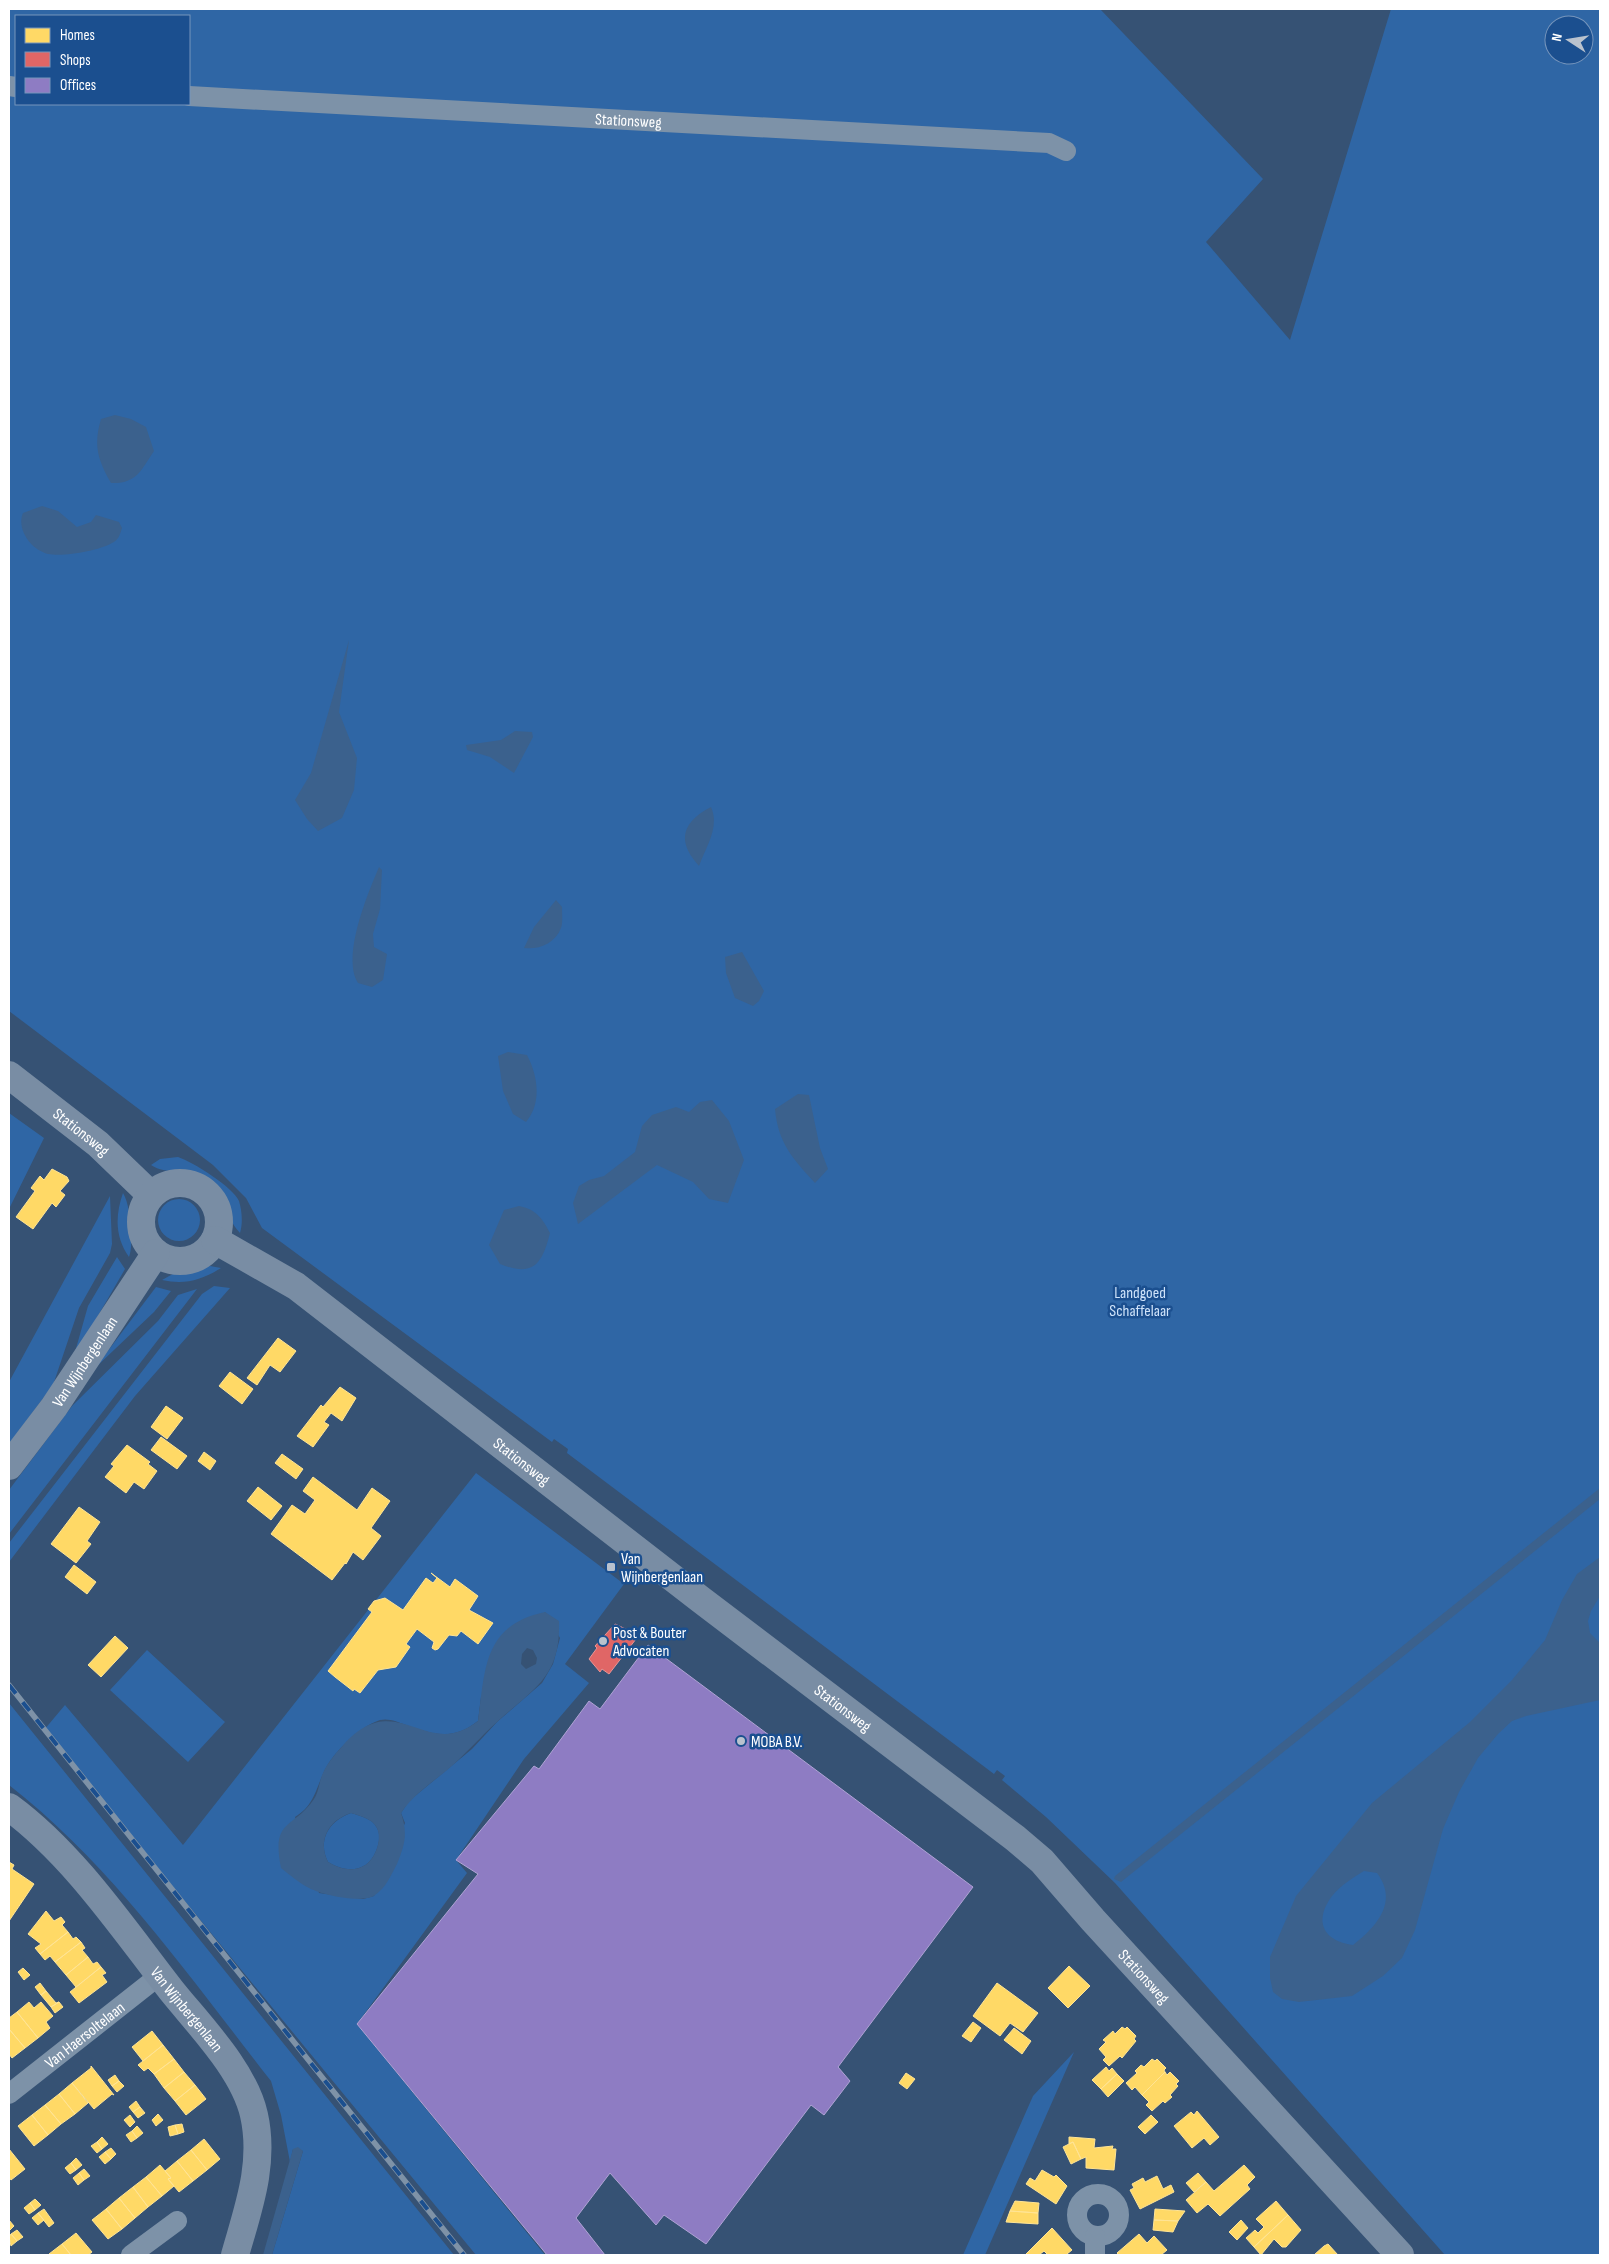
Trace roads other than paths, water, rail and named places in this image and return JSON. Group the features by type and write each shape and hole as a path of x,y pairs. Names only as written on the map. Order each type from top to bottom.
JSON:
{"main road":[{"name":"Stationsweg","path":"9,1075 98,1144 151,1194"},
{"path":"173,1183 185,1183 202,1190 214,1203 218,1215 219,1228 215,1240 199,1256 188,1260 171,1260 156,1253 145,1240 140,1225 145,1204 151,1194 161,1187 173,1183"},
{"name":"Stationsweg","path":"215,1240 296,1286 1035,1855 1400,2255"},
{"name":"Van Wijnbergenlaan","path":"9,1466 54,1407 156,1253"},
{"name":"Van Wijnbergenlaan","path":"9,1807 58,1849 160,1975 235,2073 245,2092 254,2114 258,2139 258,2161 254,2186 235,2255"}],"street":[{"name":"Stationsweg","path":"190,96 1049,143 1066,151"},
{"name":"Van Haersoltelaan","path":"9,2094 160,1975"},
{"path":"131,2255 177,2221"}],"railway":[{"path":"9,1685 464,2255"}],"place":[{"name":"Van Wijnbergenlaan","path":"611,1567"},
{"name":"Post & Bouter Advocaten","path":"603,1641"},
{"name":"MOBA B.V.","path":"741,1741"}],"park label":[{"name":"Landgoed Schaffelaar","path":"1140,1301"}]}
